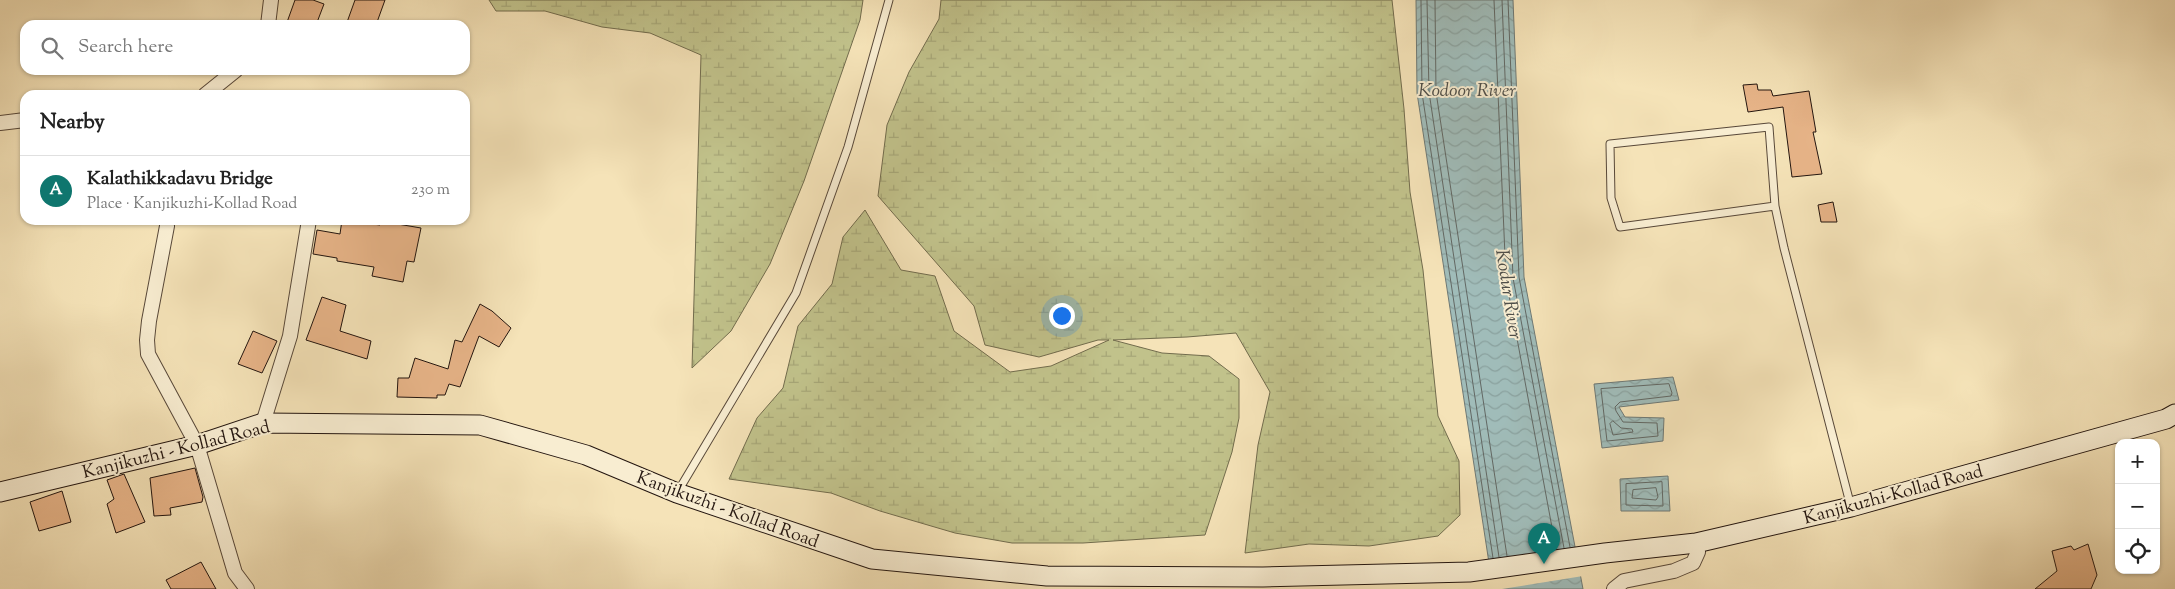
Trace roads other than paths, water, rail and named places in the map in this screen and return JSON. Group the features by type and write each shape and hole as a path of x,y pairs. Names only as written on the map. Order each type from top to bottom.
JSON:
{"main road":[{"name":"Kanjikuzhi-Kollad Road","path":"1605,552 1696,543 1851,507 2166,419 2175,414"},
{"name":"Kanjikuzhi - Kollad Road","path":"0,492 197,446 263,423 480,425 586,455 677,494 872,560 1047,576 1263,577 1470,572 1605,552"}],"street":[{"path":"269,20 271,0"},
{"path":"211,90 230,75"},
{"path":"0,123 20,121"},
{"path":"263,423 290,336 308,225"},
{"path":"167,226 149,321 147,347 150,360 197,446 235,573 247,589"},
{"path":"1614,589 1624,581 1674,571 1693,563 1698,552 1696,543"}],"lane":[{"path":"677,494 796,293 848,147 889,0"},
{"path":"1775,206 1620,227 1611,198 1610,144 1769,127 1775,206 1784,248 1851,507"}],"water":[{"name":"Kodoor River","path":"1416,0 1513,0 1524,277 1583,589 1493,589 1417,93"},
{"path":"1673,377 1679,400 1619,407 1625,417 1664,418 1663,441 1602,448 1594,384"},
{"path":"1668,476 1670,511 1621,511 1620,479"}],"place":[{"name":"Kalathikkadavu Bridge","path":"1544,564"}],"water label":[{"name":"Kodur River","path":"1510,294"}]}
